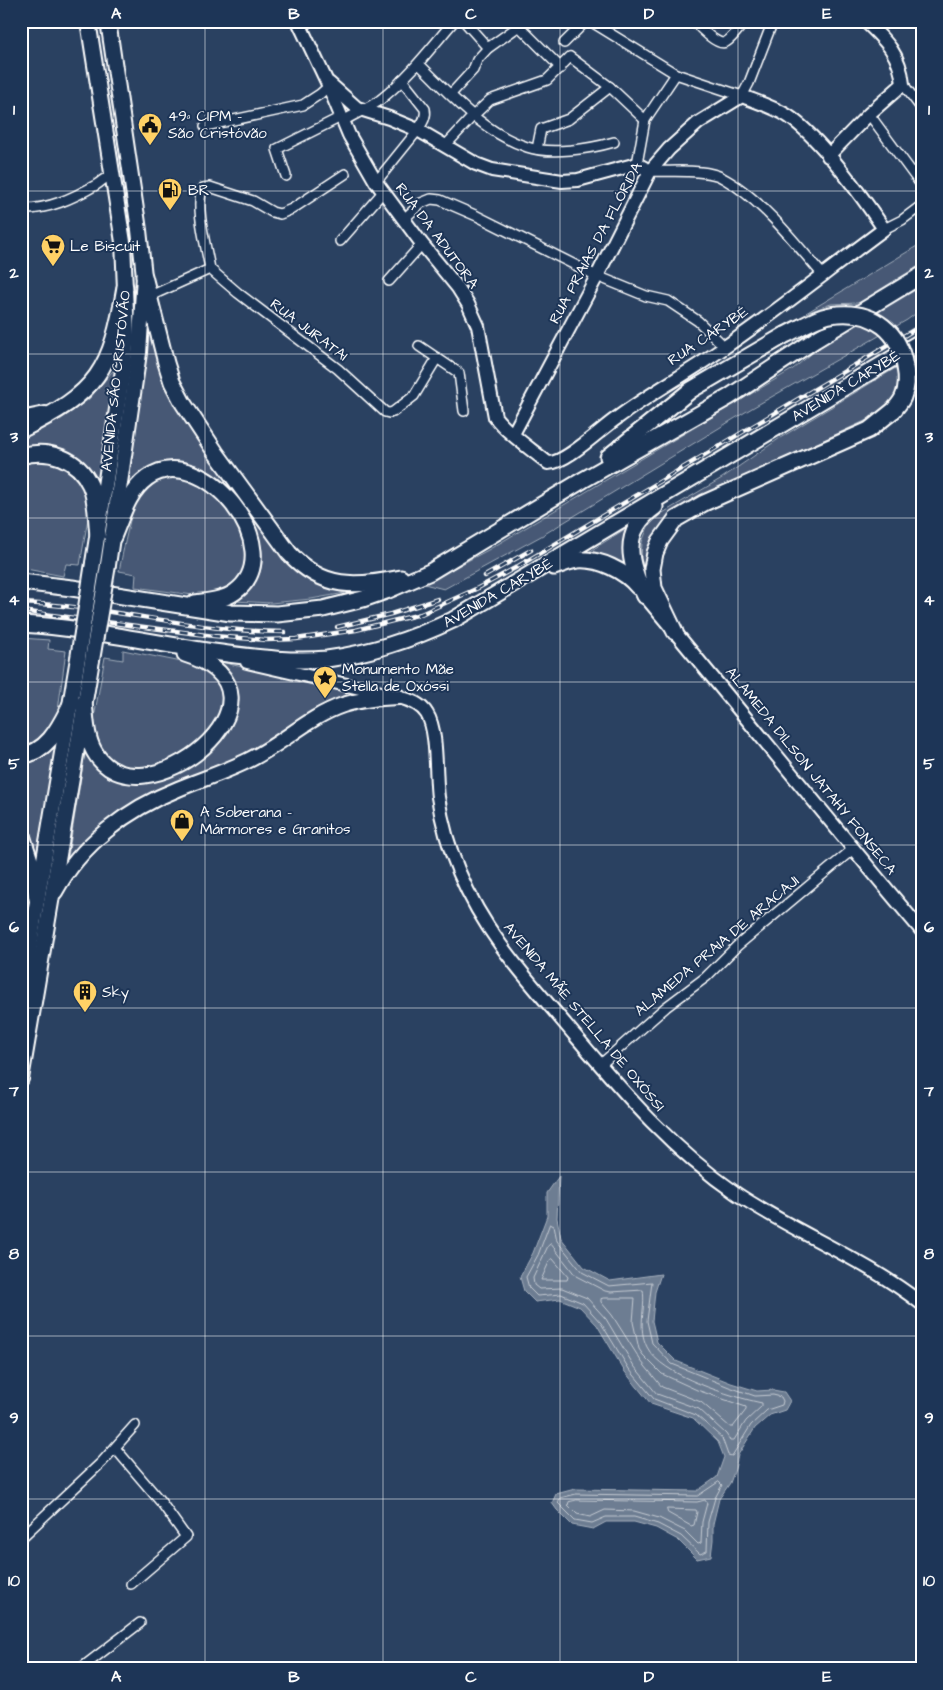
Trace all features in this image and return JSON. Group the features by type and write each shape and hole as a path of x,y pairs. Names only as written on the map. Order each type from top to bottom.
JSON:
{"highway":[{"path":"21,582 253,614 300,612 363,599 386,592 430,572 583,480 729,397 807,345 922,275"},
{"path":"144,276 166,363 172,382 183,403 216,453 298,562 323,578 337,583 356,585 371,584 430,572"},
{"path":"21,430 76,399 99,374 106,361 120,321 125,288"},
{"path":"583,480 691,390 786,335 823,316 852,314 866,317 888,330 896,339 901,350 906,375 906,386 902,398 894,410 883,421 869,430 704,503 676,519 660,541 652,562 653,580 651,596"},
{"name":"AVENIDA CARYBÉ","path":"21,624 78,630 193,650 280,660 325,659 404,642 453,620 503,591 922,341"},
{"path":"675,632 634,572 631,550 637,525 644,515 659,504 734,458 741,448"},
{"path":"21,456 37,452 48,453 69,460 78,468 90,485 93,494 98,535"},
{"path":"113,537 132,494 148,477 157,473 167,470 186,470 207,481 226,498 243,522 253,544 254,555 251,574 239,588 223,598 179,605"},
{"path":"503,591 550,568 578,560 594,562 615,570 631,579 651,596"},
{"path":"21,572 72,588"},
{"path":"78,704 94,751 111,769 122,774 148,775 173,767 188,759 212,740 220,731 229,712 228,691 219,673 204,661 143,641"},
{"path":"21,756 42,748 50,741 78,704"},
{"path":"21,832 44,900"}],"main road":[{"name":"AVENIDA SÃO CRISTÓVÃO","path":"85,659 93,563 127,336 123,242 88,21"},
{"name":"AVENIDA SÃO CRISTÓVÃO","path":"85,659 108,566 113,537 139,353 144,276 108,21"},
{"path":"21,1006 44,900 85,659"},
{"path":"21,1079 44,900 81,854 116,823 154,799 251,759 310,722 343,705 360,701 400,697"}],"street":[{"name":"RUA DA ADUTORA","path":"298,21 342,119 379,187 458,288 474,315 478,326 495,417 513,434"},
{"path":"286,176 277,149 378,101 419,64 454,21"},
{"path":"464,21 488,48"},
{"path":"564,44 588,21 676,74 742,96 788,116 806,131 828,156 868,205 884,229"},
{"path":"694,21 716,41 721,43 731,38 745,21"},
{"path":"742,96 773,21"},
{"path":"451,94 473,70 476,62 488,48 520,23 561,68"},
{"path":"869,25 886,42 898,58 904,84 922,109"},
{"path":"446,145 490,100 547,80 570,57 610,87 645,120"},
{"path":"419,64 473,116 495,132 526,147 537,149 580,148 614,142"},
{"path":"637,164 645,120 676,74"},
{"path":"340,241 424,121 426,112 402,80"},
{"path":"205,126 303,105 320,94 327,83 354,106 418,130 476,164 492,170 562,181 578,180 637,164 650,171 714,174 742,190 776,221 822,274"},
{"path":"828,156 869,114 904,84"},
{"path":"537,149 541,128 569,119 610,87"},
{"name":"RUA PRAIAS DA FLÓRIDA","path":"513,434 597,276 650,171 669,149 698,123 742,96"},
{"path":"869,114 922,186"},
{"path":"150,296 210,269 199,196 203,188 210,187 280,214 292,209 345,174"},
{"path":"21,209 44,208 59,203 98,185 104,177 112,175"},
{"path":"403,220 421,203 431,199 440,200 477,216 597,276 646,296 668,301 698,321 725,347"},
{"name":"RUA CARYBÉ","path":"513,434 548,463 554,464 568,456 651,393 725,347 884,229 902,220 922,205"},
{"path":"389,281 422,244"},
{"name":"RUA JURATAI","path":"210,269 338,370 380,409 390,413 414,396 437,358"},
{"path":"419,346 459,373 464,411"},
{"path":"21,418 35,416 64,407"},
{"name":"ALAMEDA DILSON JATAHY FONSECA","path":"675,632 922,931"},
{"name":"AVENIDA MÃE STELLA DE OXÓSSI","path":"193,650 400,697 412,700 420,706 427,713 433,730 439,799 444,826 460,875 471,900 487,926 515,964 639,1110 710,1175 767,1213 872,1269 922,1304"},
{"name":"ALAMEDA PRAIA DE ARACAJI","path":"600,1065 666,1007 706,977 737,946 853,849"},
{"path":"872,1269 922,1293"},
{"path":"21,1538 115,1448 134,1425"},
{"path":"115,1448 161,1502 186,1537 130,1584"},
{"path":"80,1669 140,1623"}],"shaded area":[{"path":"21,21 71,21 21,28"},
{"path":"922,243 922,264 858,303 831,304 806,313"},
{"path":"922,286 922,309 907,320 752,408 543,535 444,589 424,584 488,550 793,369 816,350"},
{"path":"150,326 181,413 207,455 259,523 310,579 330,589 345,593 271,603 234,601 244,594 256,580 262,562 261,547 257,533 251,519 242,506 231,494 207,475 182,464 168,463 128,485"},
{"path":"118,365 98,486 81,464 67,453 49,448 21,450 21,437 60,420 89,399"},
{"path":"899,366 899,381 896,393 890,404 880,414 700,497 678,510 663,524 651,543 644,567 641,559 642,542 648,527 661,514 722,478 780,438"},
{"path":"56,459 74,469 86,488 90,507 80,565 66,564 63,576 21,568 21,461"},
{"path":"181,473 218,495 249,542 242,581 228,591 200,596 135,587 136,574 119,571 131,515 138,495 142,489 155,480"},
{"path":"633,524 629,569 584,555"},
{"path":"21,638 49,640 48,649 66,651 56,725 42,743 21,751"},
{"path":"123,650 201,666 212,674 223,691 225,713 195,749 150,769 127,770 108,759 97,746 92,729 105,657 123,660"},
{"path":"217,661 358,695 223,767 155,794 126,808 91,833 68,857 86,746 95,761 107,773 117,778 131,781 152,779 165,775 206,753 229,728 234,713 234,697 229,680"},
{"path":"57,741 35,863 29,835 21,819 21,760"}],"water":[{"path":"559,1176 557,1218 561,1238 584,1267 610,1281 661,1274 655,1292 652,1321 657,1342 676,1361 731,1383 757,1391 773,1390 784,1392 790,1401 785,1410 770,1415 755,1428 738,1455 730,1483 719,1499 713,1524 711,1556 697,1559 678,1540 656,1528 634,1522 606,1522 593,1529 572,1525 552,1503 556,1494 575,1489 697,1491 717,1477 724,1457 718,1442 693,1418 651,1404 625,1372 597,1325 580,1307 560,1299 535,1302 524,1291 520,1277 533,1253 547,1216 547,1193"}],"railway":[{"path":"21,611 214,636 266,640 296,639 356,630 421,614 478,588 515,568 922,325"},
{"path":"485,576 531,550"},
{"path":"337,627 391,614 438,599"},
{"path":"21,603 87,609 219,628 285,632"}],"place":[{"name":"49ª CIPM - São Cristóvão","path":"150,146"},
{"name":"BR","path":"170,211"},
{"name":"Le Biscuit","path":"53,267"},
{"name":"Monumento Mãe Stella de Oxóssi","path":"325,699"},
{"name":"A Soberana - Mármores e Granitos","path":"182,842"},
{"name":"Sky","path":"85,1013"}]}
